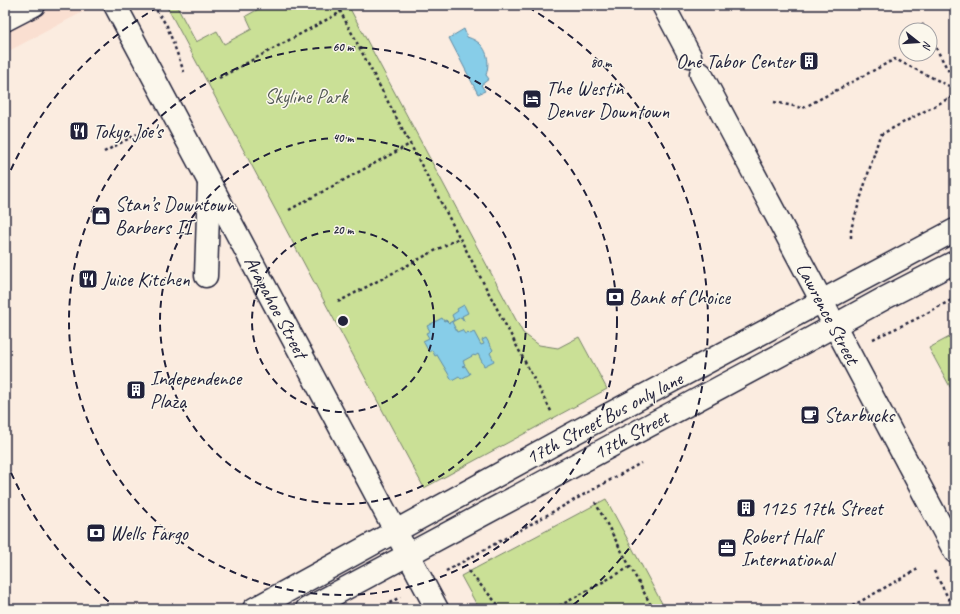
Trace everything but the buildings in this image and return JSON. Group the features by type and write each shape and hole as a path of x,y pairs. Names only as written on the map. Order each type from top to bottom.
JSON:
{"street":[{"path":"5,20 34,5"},
{"name":"Arapahoe Street","path":"115,5 437,609"},
{"path":"663,5 690,56"},
{"name":"Lawrence Street","path":"701,74 955,552"},
{"path":"206,276 209,182"},
{"name":"17th Street Bus only lane","path":"254,609 581,430 955,230"},
{"name":"17th Street","path":"307,609 885,298 955,262"}],"path":[{"path":"337,5 555,419"},
{"path":"219,78 341,12"},
{"path":"938,52 955,83"},
{"path":"774,102 803,108 895,58 955,89"},
{"path":"851,238 851,229 880,135 955,95"},
{"path":"104,152 137,134"},
{"path":"289,210 410,144"},
{"path":"338,302 459,238"},
{"path":"916,319 955,298"},
{"path":"472,557 646,460"},
{"path":"595,502 652,609"},
{"path":"554,609 630,567"},
{"path":"847,609 918,569"},
{"path":"468,571 502,609"}],"shaded area":[{"path":"5,5 96,5 5,53"}],"green space":[{"name":"Skyline Park","path":"166,5 176,5 196,42 217,31 224,44 252,29 246,16 264,5 348,5 523,333 539,345 558,348 579,337 607,389 424,488"},
{"path":"955,334 955,396 929,348"},
{"path":"606,499 665,609 479,609 461,576"}],"water":[{"path":"464,29 467,37 480,44 487,56 488,66 486,75 489,79 481,85 485,91 478,94 449,38"},
{"path":"464,305 468,313 462,316 464,321 461,317 452,322 457,332 462,330 465,334 468,332 470,334 474,332 481,345 484,344 482,340 486,338 493,350 490,353 494,361 484,366 478,354 475,356 474,355 463,361 465,365 462,366 465,366 470,374 461,379 459,376 452,380 437,355 435,356 432,350 429,352 423,341 429,338 426,333 430,331 427,326 442,318 444,321 446,320 449,323 454,320 452,315 458,311 457,309"}],"place":[{"name":"One Tabor Center","path":"809,61"},
{"name":"The Westin Denver Downtown","path":"532,99"},
{"name":"Tokyo Joe's","path":"79,131"},
{"name":"Stan’s Downtown Barbers II","path":"101,216"},
{"name":"Juice Kitchen","path":"88,279"},
{"name":"Bank of Choice","path":"615,297"},
{"name":"Independence Plaza","path":"136,390"},
{"name":"Starbucks","path":"810,415"},
{"name":"1125 17th Street","path":"746,508"},
{"name":"Wells Fargo","path":"96,533"},
{"name":"Robert Half International","path":"727,548"}]}
